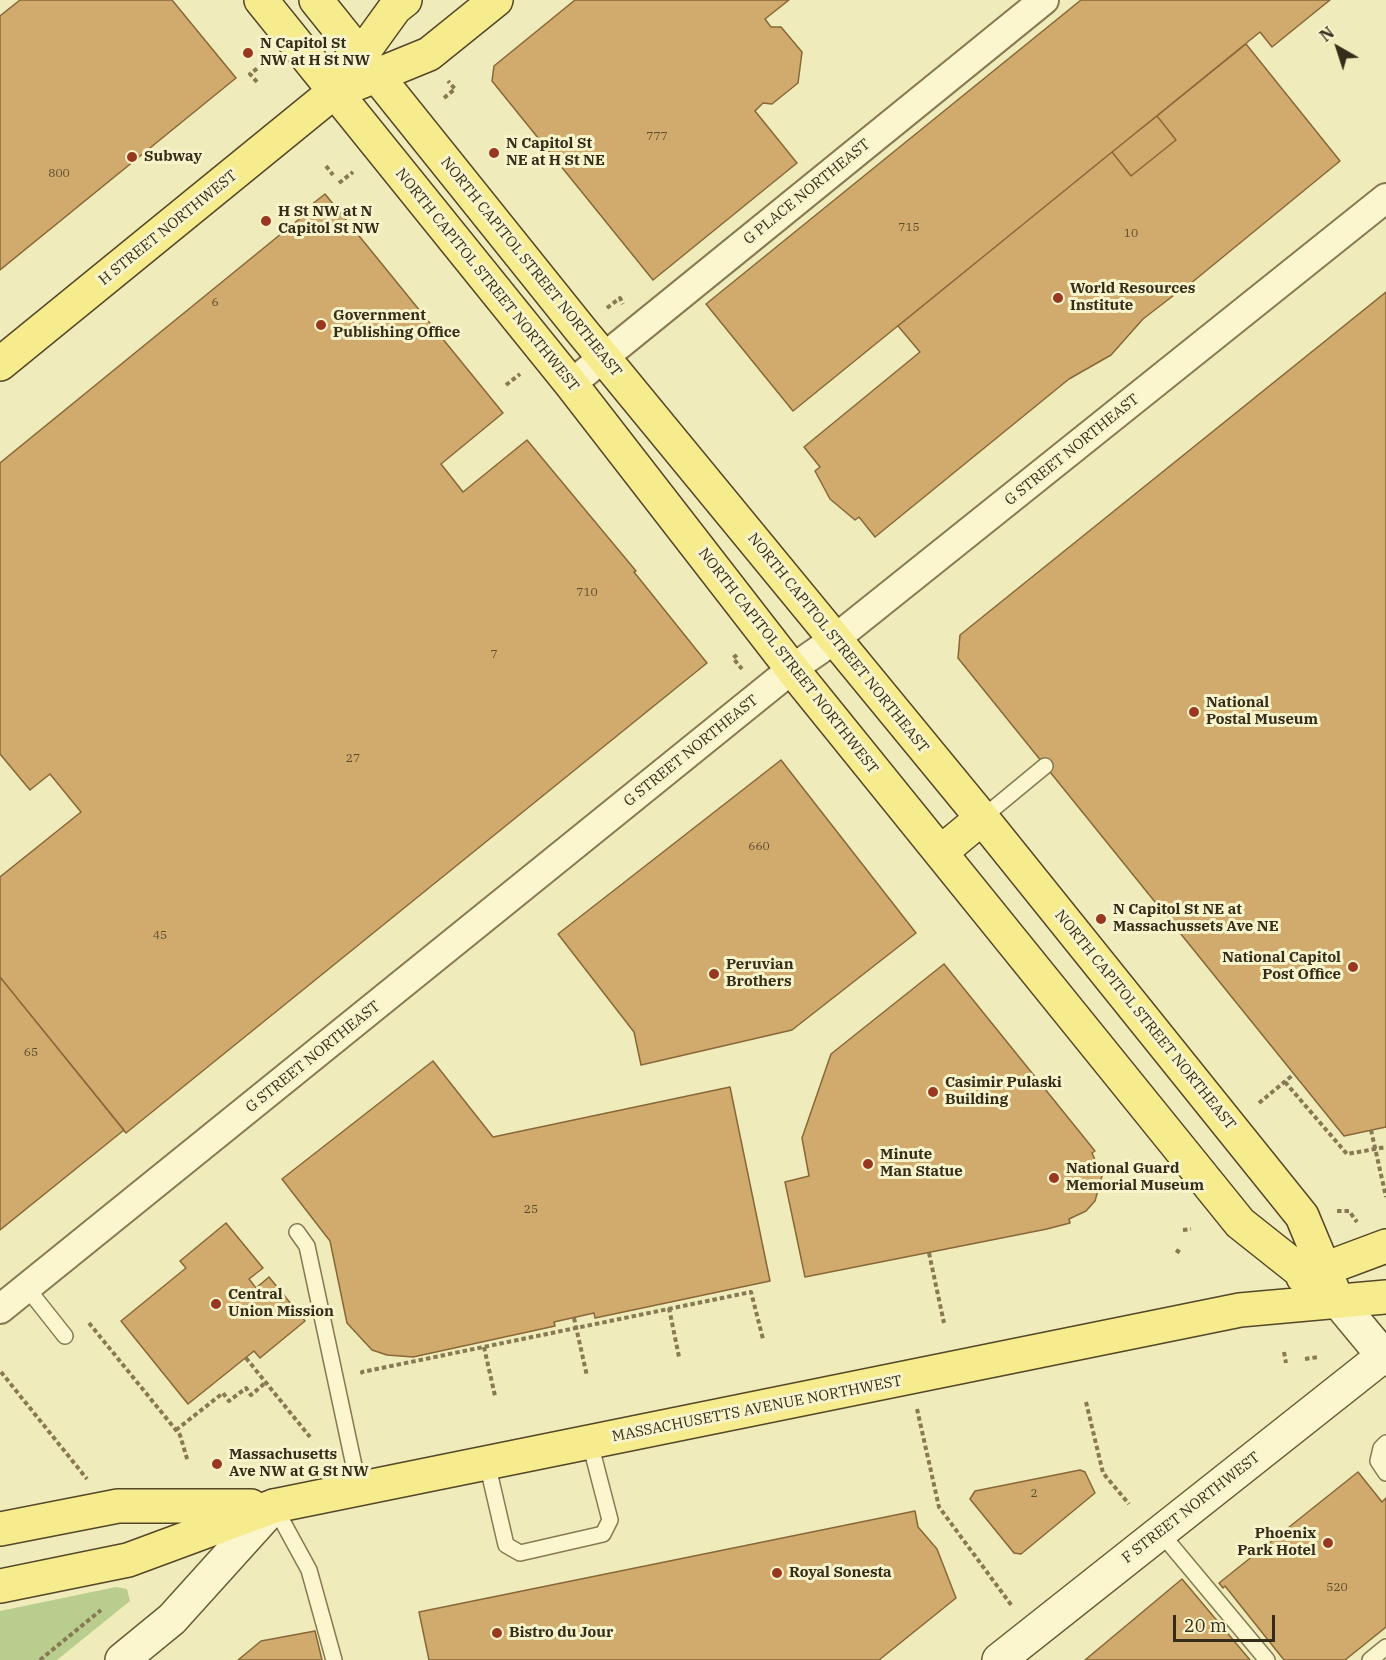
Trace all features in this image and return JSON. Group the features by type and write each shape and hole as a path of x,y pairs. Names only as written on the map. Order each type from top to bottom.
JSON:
{"main road":[{"name":"NORTH CAPITOL STREET NORTHWEST","path":"261,0 571,384 792,669 1240,1223 1314,1273"},
{"name":"NORTH CAPITOL STREET NORTHEAST","path":"316,0 603,357 982,818 1302,1216 1314,1273 1337,1300"},
{"path":"369,65 395,8 405,0"},
{"name":"H STREET NORTHWEST","path":"0,364 369,65 429,54 496,0"},
{"path":"940,852 982,818"},
{"name":"MASSACHUSETTS AVENUE NORTHWEST","path":"1240,1310 1314,1273 1386,1246"},
{"name":"MASSACHUSETTS AVENUE NORTHWEST","path":"0,1586 128,1560 274,1506 1240,1310 1386,1297"},
{"name":"MASSACHUSETTS AVENUE NORTHWEST","path":"0,1529 118,1506 274,1506"}],"street":[{"name":"G PLACE NORTHEAST","path":"571,384 1044,0"},
{"name":"G STREET NORTHEAST","path":"0,1309 792,669 835,639 1386,198"},
{"path":"1337,1300 1385,1358"},
{"name":"F STREET NORTHWEST","path":"999,1660 1385,1358"},
{"path":"122,1660 172,1619 274,1506"}],"lane":[{"path":"982,818 1045,766"},
{"path":"297,1232 307,1246 359,1489"},
{"path":"27,1288 65,1336"},
{"path":"487,1463 506,1545 520,1552 603,1534 610,1520 590,1443"},
{"path":"1386,1443 1381,1448 1378,1461 1386,1473"},
{"path":"274,1506 309,1570 334,1660"},
{"path":"1160,1532 1267,1660"},
{"path":"1370,1660 1386,1647"}],"path":[{"path":"257,82 250,74 259,67"},
{"path":"444,98 455,89 448,80"},
{"path":"326,166 333,175"},
{"path":"339,183 352,172"},
{"path":"506,385 523,372"},
{"path":"733,658 744,672"},
{"path":"1259,1103 1294,1074"},
{"path":"1285,1082 1347,1154 1386,1147"},
{"path":"1371,1130 1386,1197"},
{"path":"1336,1211 1349,1211 1358,1222"},
{"path":"1183,1230 1191,1229"},
{"path":"1176,1250 1182,1254"},
{"path":"929,1253 944,1323"},
{"path":"364,1382 362,1372 751,1292 763,1339"},
{"path":"669,1308 679,1357"},
{"path":"574,1318 587,1376"},
{"path":"87,1321 180,1435 188,1462"},
{"path":"484,1347 495,1396"},
{"path":"1284,1352 1286,1363"},
{"path":"1305,1359 1318,1357"},
{"path":"246,1358 310,1437"},
{"path":"2,1372 89,1482"},
{"path":"910,1378 939,1507 1033,1633"},
{"path":"176,1430 223,1393 229,1401 246,1388 251,1395 265,1383"},
{"path":"1086,1402 1103,1473 1130,1504"},
{"path":"40,1660 101,1610"}],"green space":[{"path":"116,1587 127,1589 130,1601 57,1660 0,1660 0,1611"}],"building":[{"path":"20,0 172,0 236,78 0,270 0,16"},
{"path":"575,0 789,0 765,19 771,27 781,27 802,52 798,83 772,104 763,103 755,111 797,163 653,280 492,81 494,66"},
{"path":"1081,0 1330,0 1272,47 1260,32 793,411 706,304"},
{"path":"1246,44 1340,161 1179,293 1143,319 1111,355 1069,379 875,537 859,517 855,520 830,499 815,471 820,467 804,447 920,352 898,326 1112,152 1131,176 1176,140 1157,116"},
{"path":"1157,116 1176,140 1131,176 1112,152"},
{"name":"Government Publishing Office","path":"325,194 503,413 441,464 463,492 527,440 636,571 634,572 707,663 126,1133 0,977 0,877 81,812 50,774 30,790 0,754 0,463 314,207 311,205"},
{"name":"National Postal Museum","path":"1386,292 1386,1127 1344,1136 958,658 960,635"},
{"path":"781,760 916,933 792,1030 641,1065 634,1032 558,934"},
{"name":"Casimir Pulaski Building","path":"944,964 1095,1151 1092,1153 1102,1176 1095,1201 1086,1211 1069,1219 1070,1223 805,1277 785,1182 809,1176 802,1138 831,1054"},
{"path":"0,977 124,1130 0,1230"},
{"path":"433,1061 493,1137 730,1087 770,1281 595,1318 594,1313 554,1322 555,1326 413,1357 387,1355 372,1350 347,1323 330,1241 282,1179"},
{"name":"Central Union Mission","path":"226,1223 263,1268 249,1279 256,1288 269,1277 305,1321 260,1358 254,1351 188,1404 121,1321 186,1268 180,1261"},
{"path":"1080,1470 1085,1472 1095,1493 1021,1554 1014,1553 970,1499 975,1491"},
{"name":"Phoenix Park Hotel","path":"1358,1472 1382,1502 1386,1498 1386,1627 1345,1660 1284,1660 1225,1586 1223,1588 1219,1583"},
{"name":"Royal Sonesta","path":"915,1511 918,1527 937,1549 956,1598 879,1660 429,1660 419,1612"},
{"path":"1182,1579 1250,1660 1085,1660"},
{"path":"315,1631 322,1660 238,1660 261,1641"}],"place":[{"name":"N Capitol St NW at H St NW","path":"248,53"},
{"name":"N Capitol St NE at H St NE","path":"494,153"},
{"name":"Subway","path":"132,157"},
{"name":"H St NW at N Capitol St NW","path":"266,221"},
{"name":"World Resources Institute","path":"1058,298"},
{"name":"Government Publishing Office","path":"321,325"},
{"name":"National Postal Museum","path":"1194,712"},
{"name":"N Capitol St NE at Massachussets Ave NE","path":"1101,919"},
{"name":"National Capitol Post Office","path":"1353,967"},
{"name":"Peruvian Brothers","path":"714,974"},
{"name":"Casimir Pulaski Building","path":"933,1092"},
{"name":"Minute Man Statue","path":"868,1164"},
{"name":"National Guard Memorial Museum","path":"1054,1178"},
{"name":"Central Union Mission","path":"216,1304"},
{"name":"Massachusetts Ave NW at G St NW","path":"217,1464"},
{"name":"Phoenix Park Hotel","path":"1328,1543"},
{"name":"Royal Sonesta","path":"777,1573"},
{"name":"Bistro du Jour","path":"497,1633"}]}
